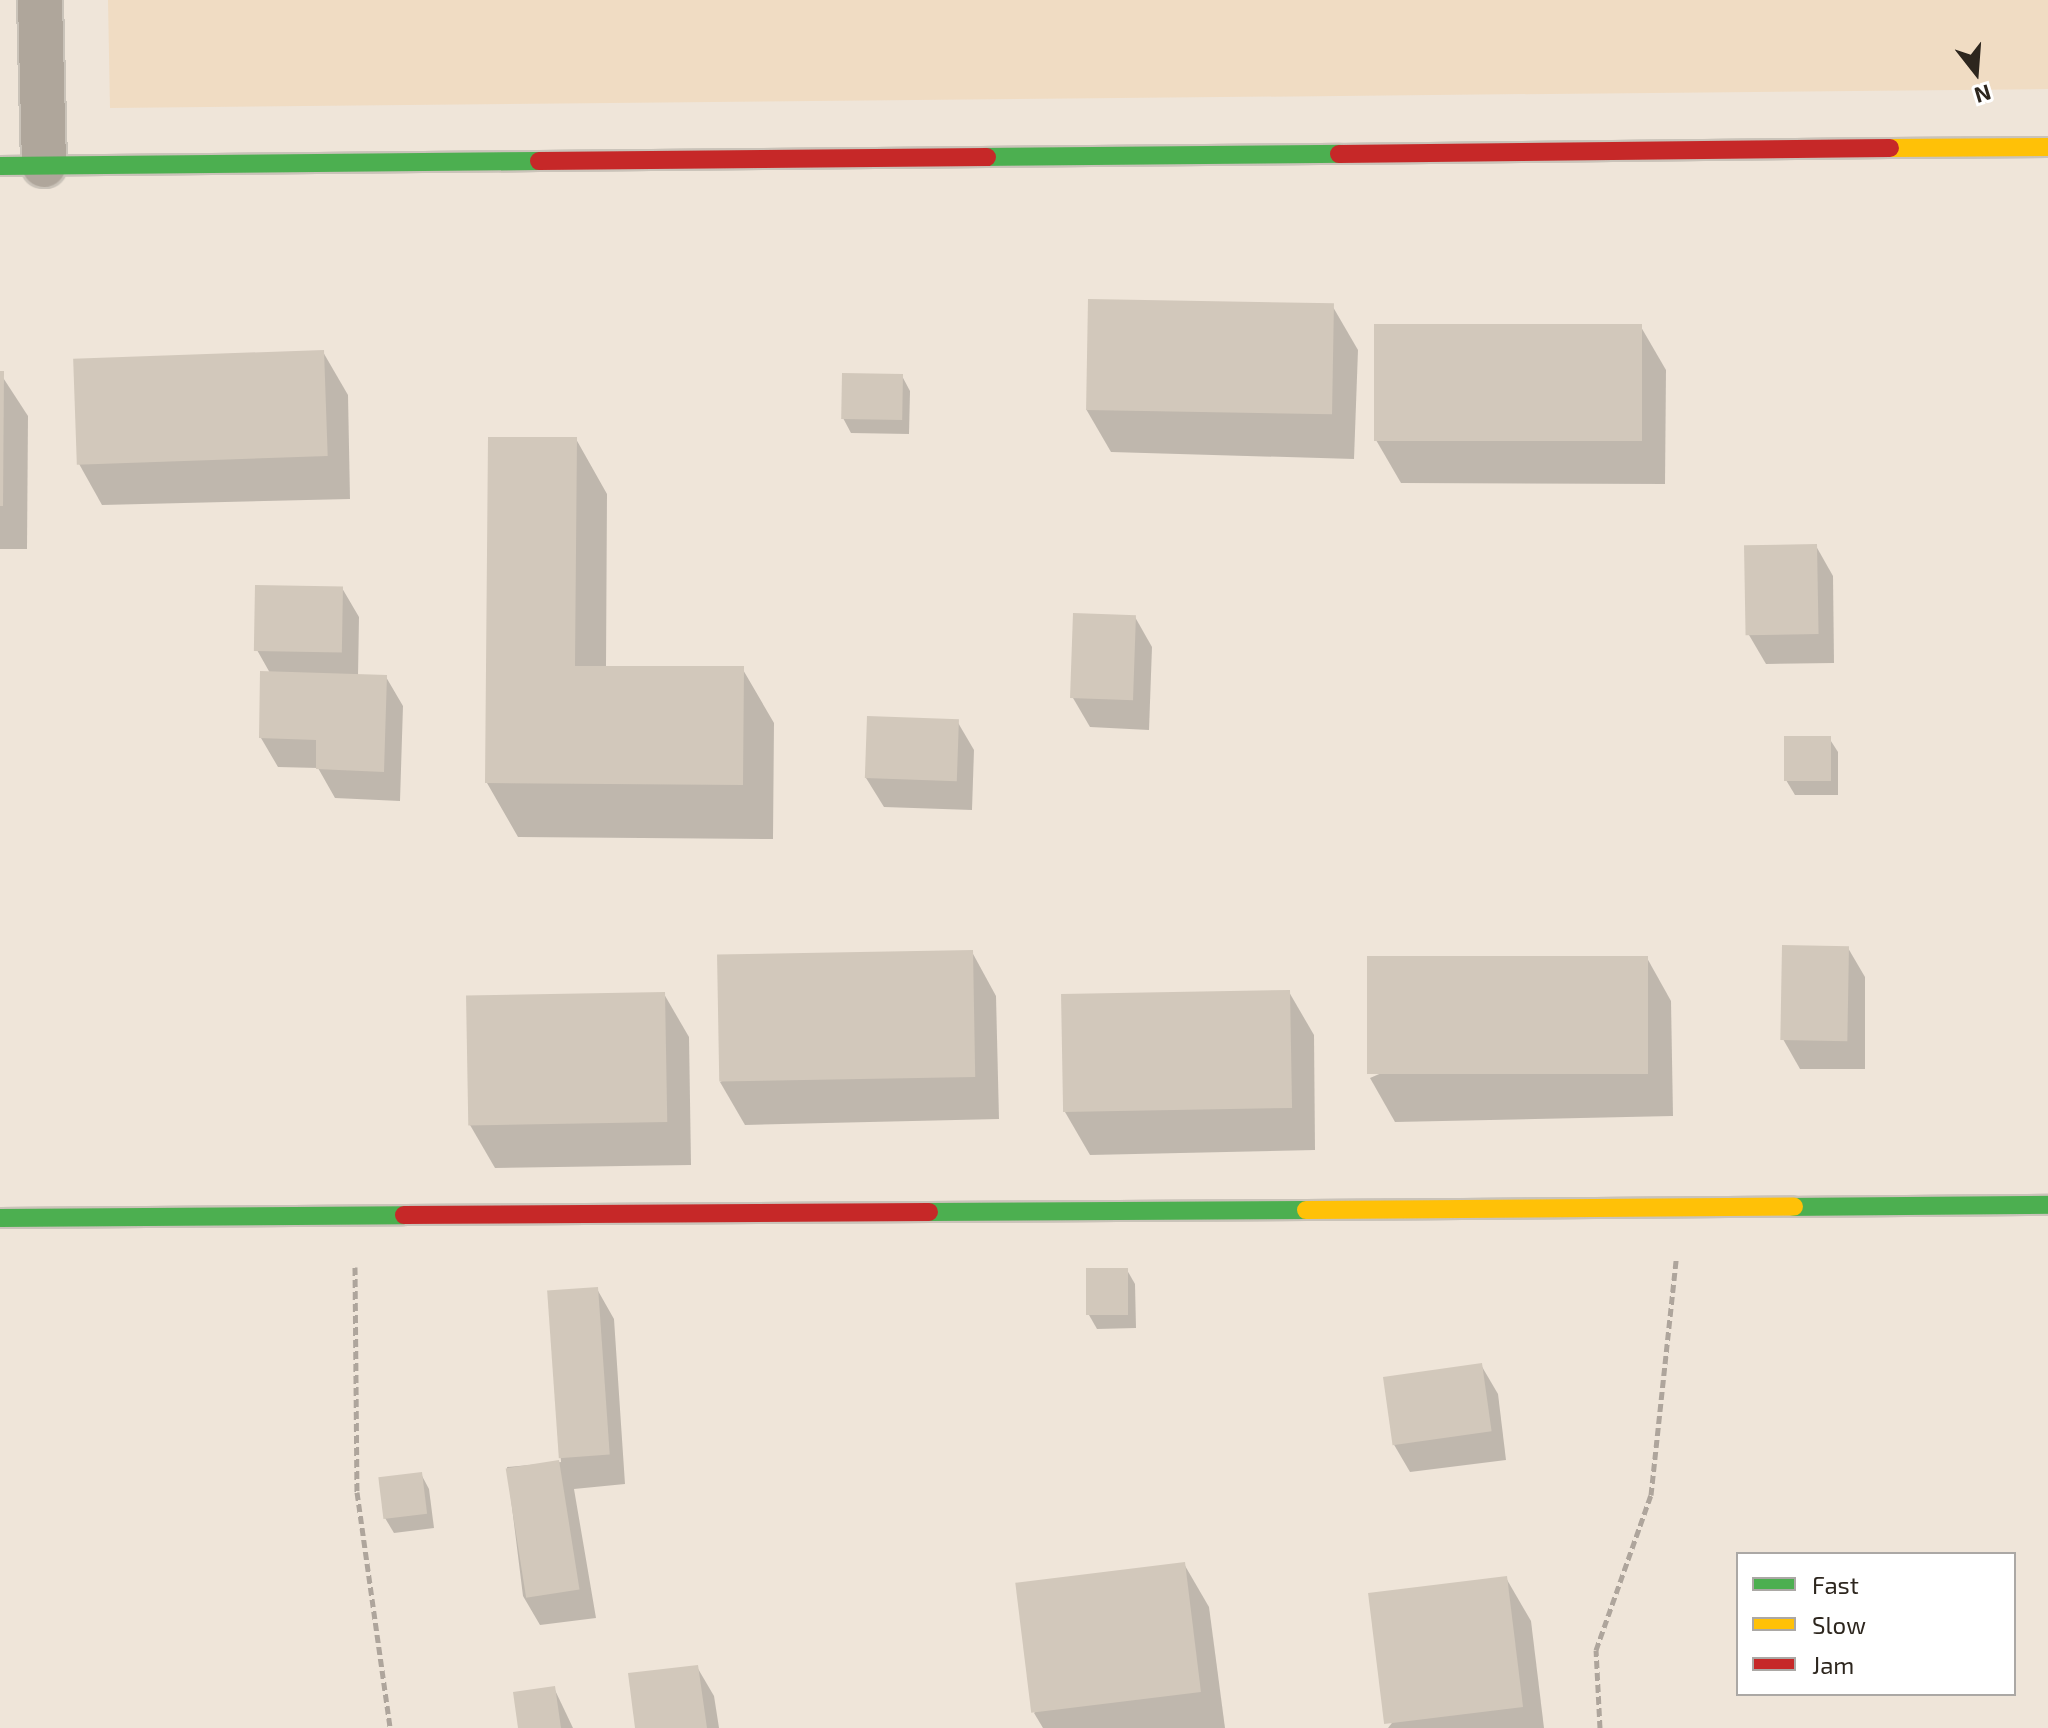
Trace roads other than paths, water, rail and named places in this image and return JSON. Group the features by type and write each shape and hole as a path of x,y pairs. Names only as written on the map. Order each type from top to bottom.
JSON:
{"street":[{"path":"40,0 44,165"},
{"path":"0,166 2048,147"},
{"path":"0,1218 2048,1205"}]}
